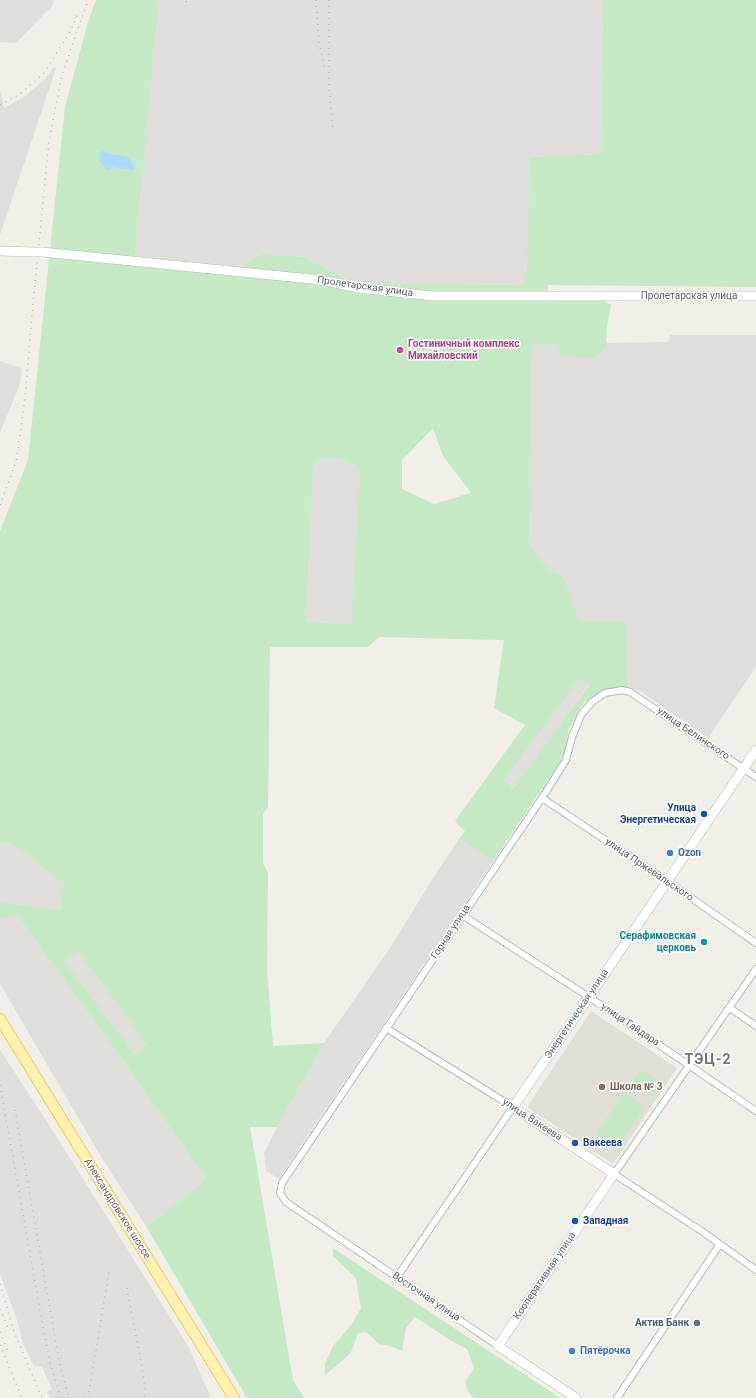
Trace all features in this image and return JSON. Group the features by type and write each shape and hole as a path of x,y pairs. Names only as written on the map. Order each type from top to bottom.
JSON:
{"main road":[{"name":"Александровское шоссе","path":"0,1019 234,1398"}],"street":[{"name":"Пролетарская улица","path":"0,251 38,252 321,280 358,288 433,296 756,296"},
{"name":"Горная улица","path":"280,1193 282,1183 434,959 462,914 542,798 566,760 572,738 581,715 592,702 605,693 622,690 630,692"},
{"name":"улица Белинского","path":"630,692 756,777"},
{"name":"Энергетическая улица","path":"397,1277 756,750"},
{"name":"улица Пржевальского","path":"542,798 667,881 756,943"},
{"name":"улица Гайдара","path":"462,914 589,997 756,1110"},
{"name":"Кооперативная улица","path":"498,1346 614,1174 756,969"},
{"path":"730,1008 756,1026"},
{"name":"улица Вакеева","path":"386,1028 513,1107 720,1244 756,1270"},
{"name":"Восточная улица","path":"280,1193 286,1202 576,1398"},
{"path":"617,1398 720,1244"}],"shaded area":[{"path":"0,0 54,0 52,6 16,43 0,42"},
{"path":"159,0 603,0 601,154 530,157 526,285 353,283 304,257 262,254 233,272 134,263"},
{"path":"53,68 56,68 0,235 0,91 4,108 24,97 45,79"},
{"path":"670,335 756,335 756,667 708,738 640,691 627,687 625,622 579,622 563,576 550,570 529,544 532,344 669,342"},
{"path":"0,361 22,369 19,387 0,432"},
{"path":"323,457 342,459 360,469 353,624 306,622 313,465"},
{"path":"579,678 589,684 514,789 504,780"},
{"path":"459,839 494,860 279,1179 266,1171 264,1153 277,1127 324,1043 390,948"},
{"path":"0,842 12,843 64,884 60,910 0,902"},
{"path":"17,913 206,1179 161,1216 146,1226 100,1155 0,984 0,919"},
{"path":"78,950 148,1044 133,1054 64,961"},
{"name":"Школа № 3","path":"591,1011 677,1068 613,1164 527,1107"},
{"path":"0,1050 46,1120 188,1346 211,1398 51,1398 47,1392 52,1389 42,1367 34,1366 23,1344 17,1320 0,1274"}],"green space":[{"path":"96,0 159,0 134,263 233,272 262,254 304,257 353,283 526,285 530,157 601,154 603,0 756,0 756,287 548,285 547,299 604,301 611,305 607,327 606,348 594,357 563,356 557,351 560,344 532,344 529,544 550,570 563,576 579,621 626,622 627,687 610,688 584,703 569,728 565,752 558,765 494,860 459,839 465,831 455,821 525,725 494,708 504,640 379,637 368,647 270,647 268,807 263,814 263,863 268,873 267,971 273,1046 324,1043 277,1127 250,1127 293,1380 304,1398 247,1398 146,1226 161,1216 206,1179 125,1063 17,914 0,919 0,902 60,910 64,884 12,843 0,842 0,531 28,460 65,107 88,22","holes":["104,150 108,153 116,154 106,170 100,161 99,153","433,428 443,456 471,493 434,504 402,489 402,460","323,457 342,459 360,469 352,624 306,622 313,465","579,679 589,685 513,789 504,780","78,951 147,1044 134,1054 64,961"]},
{"path":"641,1070 662,1083 654,1096 632,1082"},
{"path":"624,1093 645,1107 617,1148 596,1134"},
{"path":"333,1248 560,1398 474,1398 467,1390 465,1382 474,1368 467,1349 450,1340 415,1317 406,1328 402,1351 390,1346 379,1344 366,1332 358,1333 351,1352 325,1375 325,1364 333,1346 352,1324 361,1308 356,1278 333,1256"}],"water":[{"path":"104,150 108,153 128,157 133,163 133,170 112,167 106,170 100,161 99,153"}],"railway":[{"path":"0,505 16,462 25,399 49,141 62,75 88,0"},
{"path":"316,0 319,42 325,71"},
{"path":"329,0 329,89 333,130"},
{"path":"0,105 20,94 44,73 70,32 78,13"},
{"path":"0,1085 43,1327 50,1362 61,1398"},
{"path":"15,1110 59,1360 69,1398"},
{"path":"88,1398 109,1272"},
{"path":"0,1284 13,1329 42,1398"},
{"path":"127,1288 143,1372 145,1389 144,1398"},
{"path":"0,1309 9,1330"},
{"path":"0,1332 8,1351"},
{"path":"0,1345 22,1398"}],"place":[{"name":"Гостиничный комплекс Михайловский","path":"400,350"},
{"name":"Улица Энергетическая","path":"704,814"},
{"name":"Ozon","path":"670,853"},
{"name":"Серафимовская церковь","path":"704,942"},
{"name":"Школа № 3","path":"602,1087"},
{"name":"Вакеева","path":"575,1143"},
{"name":"Западная","path":"575,1221"},
{"name":"Актив Банк","path":"697,1323"},
{"name":"Пятёрочка","path":"572,1351"}],"district":[{"name":"ТЭЦ-2","path":"708,1060"}]}
